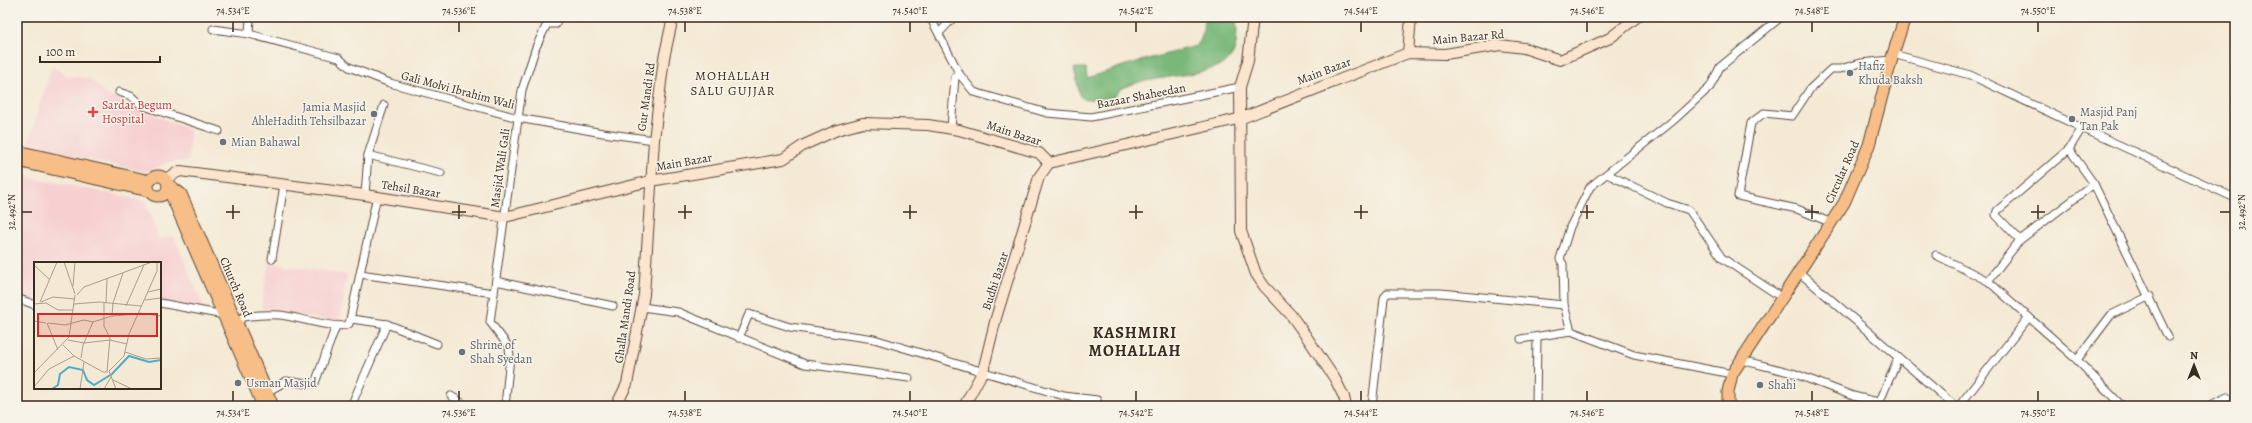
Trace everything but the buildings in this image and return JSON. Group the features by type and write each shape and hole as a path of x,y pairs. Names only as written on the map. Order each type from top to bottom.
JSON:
{"main road":[{"name":"Circular Road","path":"1728,406 1728,392 1732,374 1781,297 1800,274 1844,203 1869,145 1892,57 1905,17"},
{"path":"17,151 149,186 154,195 160,196 165,193 167,183 157,176 149,186"},
{"path":"17,161 149,186"},
{"name":"Church Road","path":"167,183 263,406"},
{"name":"Church Road","path":"167,183 181,194 273,406"}],"street":[{"path":"249,34 250,17"},
{"name":"Masjid Wali Gali","path":"505,406 510,356 509,347 490,322 522,90 536,47 547,24 556,24 557,17"},
{"name":"Gur Mandi Rd","path":"650,181 664,58 673,17"},
{"name":"Bazaar Shaheedan","path":"930,17 960,75 974,92 1047,113 1091,117 1240,88"},
{"path":"939,32 954,17"},
{"path":"1253,17 1248,61 1240,88 1242,118 1241,231 1251,261 1264,286 1291,315 1335,379 1344,397 1346,406"},
{"path":"1408,53 1411,17"},
{"name":"Main Bazar Rd","path":"1408,53 1445,54 1500,45 1524,48 1560,60 1610,38 1637,17"},
{"path":"1571,331 1564,305 1563,264 1560,259 1570,227 1590,187 1674,120 1710,86 1720,67 1781,17"},
{"name":"Gali Molvi Ibrahim Wali","path":"213,28 249,34 339,58 349,67 390,83 518,118 603,133 654,140"},
{"name":"Main Bazar","path":"650,181 783,159 804,145 836,130 863,123 928,125 951,128 1039,153 1049,163 1242,118 1408,53"},
{"path":"1832,223 1797,209 1738,196 1752,123 1764,113 1792,116 1810,89 1831,69 1840,69 1860,63 1892,57 1970,75 2235,198"},
{"path":"951,128 955,77 960,75"},
{"path":"119,92 131,96 141,104 219,131"},
{"path":"365,195 368,155 384,105"},
{"path":"2020,240 1996,216 1997,211 2069,150 2082,128"},
{"path":"2069,150 2094,184 2150,296 2168,337"},
{"path":"368,155 441,173"},
{"name":"Budhi Bazar","path":"964,406 984,371 996,318 1039,177 1049,163"},
{"name":"Tehsil Bazar","path":"167,183 180,171 377,196 505,217 650,181"},
{"path":"1607,174 1667,203 1689,210 1722,258 1781,297"},
{"name":"Ghalla Mandi Road","path":"616,406 628,384 642,307 650,181"},
{"path":"1988,281 2020,240 2094,184"},
{"path":"272,259 284,185"},
{"path":"237,324 243,317 262,315 300,318 336,326 347,326 351,319 377,196"},
{"path":"1936,255 1962,266 1988,281 2077,360 2122,406"},
{"path":"360,274 494,293"},
{"path":"1800,274 1955,406"},
{"path":"496,281 613,306"},
{"path":"1372,406 1384,298 1387,292 1441,293 1564,305"},
{"path":"2077,360 2110,315 2150,296"},
{"path":"17,298 34,305"},
{"path":"161,303 224,315"},
{"path":"642,307 678,312 804,364 909,378"},
{"path":"739,338 749,314 790,327 874,340 984,371 1064,396 1097,400 1098,406"},
{"path":"1959,406 2028,317"},
{"path":"351,319 386,324 437,344"},
{"path":"351,406 386,324"},
{"path":"266,392 286,381 307,384 315,383 336,326"},
{"path":"1521,339 1571,331 1634,355 1732,374"},
{"path":"1536,406 1537,337"},
{"path":"1741,360 1793,373 1878,404 1898,358"},
{"path":"451,396 467,406"},
{"path":"2209,406 2227,398"}],"shaded area":[{"name":"Sardar Begum Hospital","path":"52,66 67,76 89,78 107,95 190,130 188,162 169,162 145,172 27,146"},
{"path":"17,175 145,201 159,239 174,236 207,316 161,304 161,262 34,262 34,304 17,298"},
{"path":"269,262 347,275 340,323 261,308"}],"green space":[{"path":"1204,17 1236,17 1236,46 1233,54 1226,62 1214,68 1199,72 1148,80 1134,84 1122,89 1115,97 1085,100 1080,96 1074,68 1086,68 1087,78 1126,65 1196,46 1202,36"}],"place":[{"name":"Hafiz Khuda Baksh","path":"1850,73"},
{"name":"Sardar Begum Hospital","path":"93,112"},
{"name":"Jamia Masjid AhleHadith Tehsilbazar","path":"374,114"},
{"name":"Masjid Panj Tan Pak","path":"2072,119"},
{"name":"Mian Bahawal","path":"223,142"},
{"name":"Shrine of Shah Syedan","path":"462,352"},
{"name":"Usman Masjid","path":"238,383"},
{"name":"Shahi","path":"1760,385"}],"district":[{"name":"MOHALLAH SALU GUJJAR","path":"733,82"},
{"name":"KASHMIRI MOHALLAH","path":"1135,341"}]}
